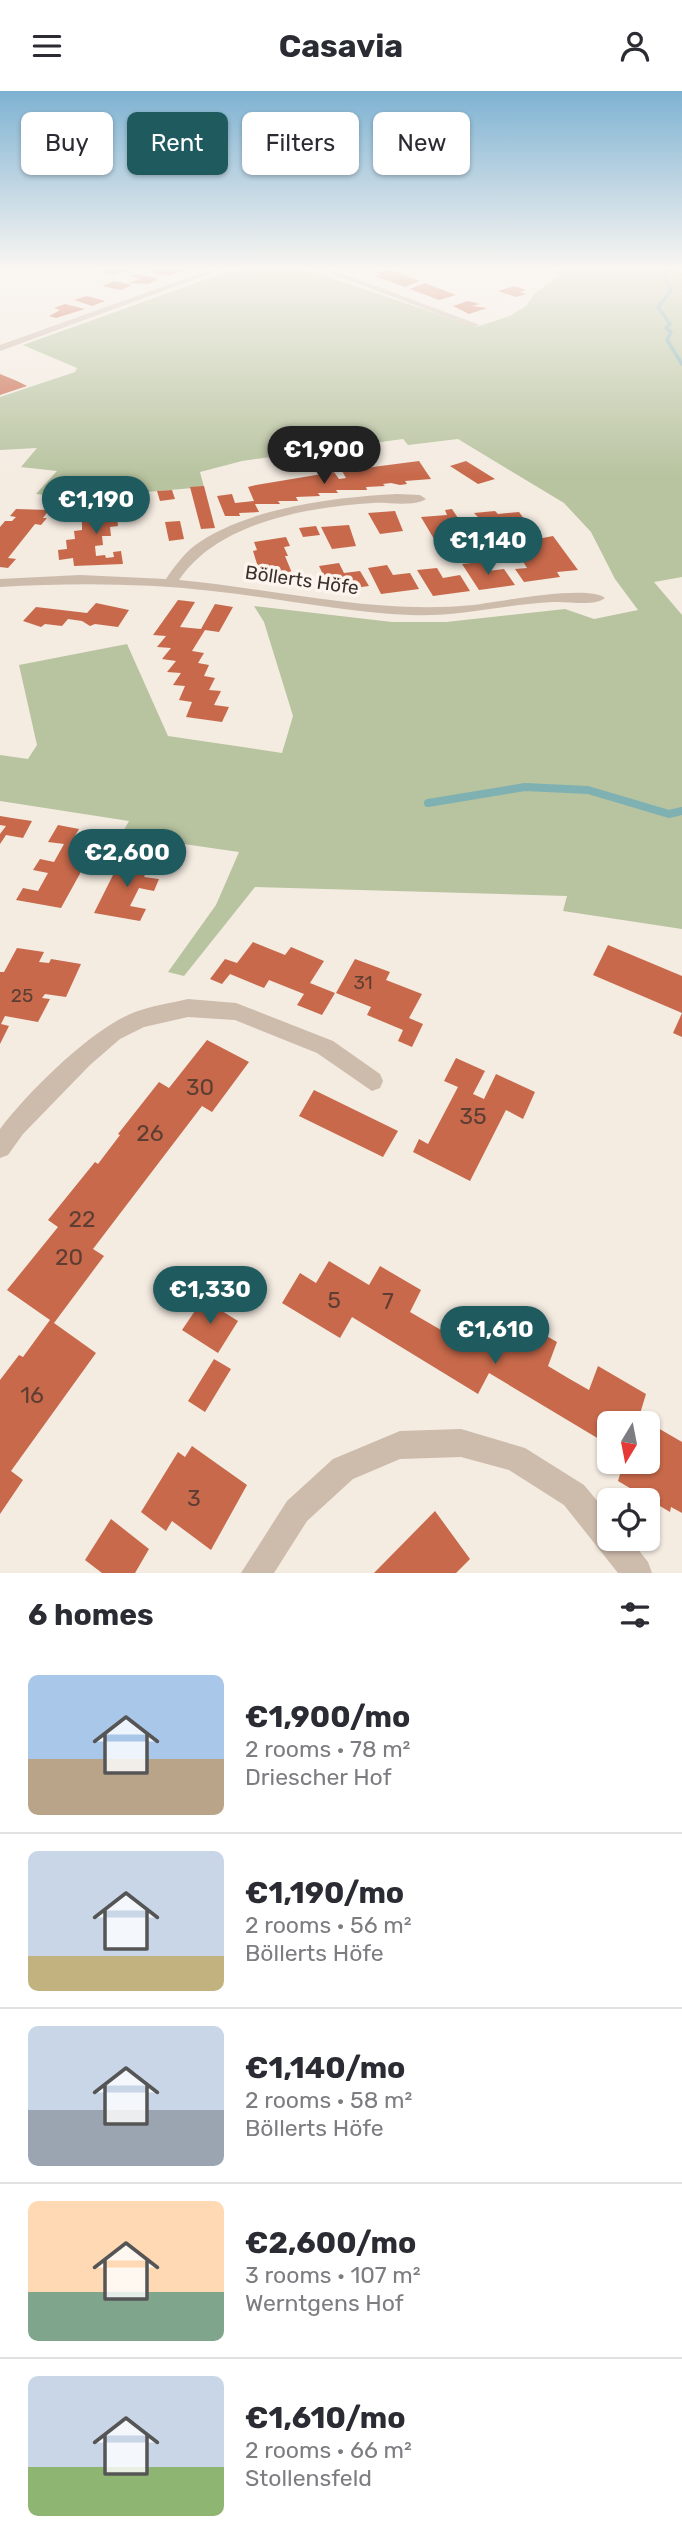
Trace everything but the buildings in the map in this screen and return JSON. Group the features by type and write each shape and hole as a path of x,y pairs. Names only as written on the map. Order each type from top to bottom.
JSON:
{"street":[{"path":"0,348 27,338"},
{"path":"170,583 183,562 206,544 247,526 341,503 391,496 420,499"},
{"name":"Böllerts Höfe","path":"0,583 80,579 170,583 354,608 415,611 471,609 552,598 598,598"},
{"path":"0,1147 15,1127 82,1058 113,1033 140,1019 188,1008 236,1012 325,1047 372,1081"},
{"path":"256,1573 296,1511 343,1469 400,1445 461,1443 515,1458 573,1495 597,1524"},
{"path":"619,1551 637,1573"}],"green space":[{"path":"42,338 682,338 682,577 654,582 682,615 682,929 563,911 567,896 255,887 184,976 168,972 216,905 239,852 121,835 129,821 0,801 0,755 28,759 37,745 19,665 127,644 168,736 282,753 293,716 264,622 254,606 392,622 446,622 565,609 594,619 638,610 615,579 591,532 564,503 458,439 408,445 403,439 242,461 200,472 204,487 78,498 36,494 57,471 21,467 37,448 0,450 0,397 75,372 77,368 23,345"}],"waterway":[{"path":"668,338 682,364"},
{"path":"428,803 525,787 588,790 669,814 682,811"}]}
